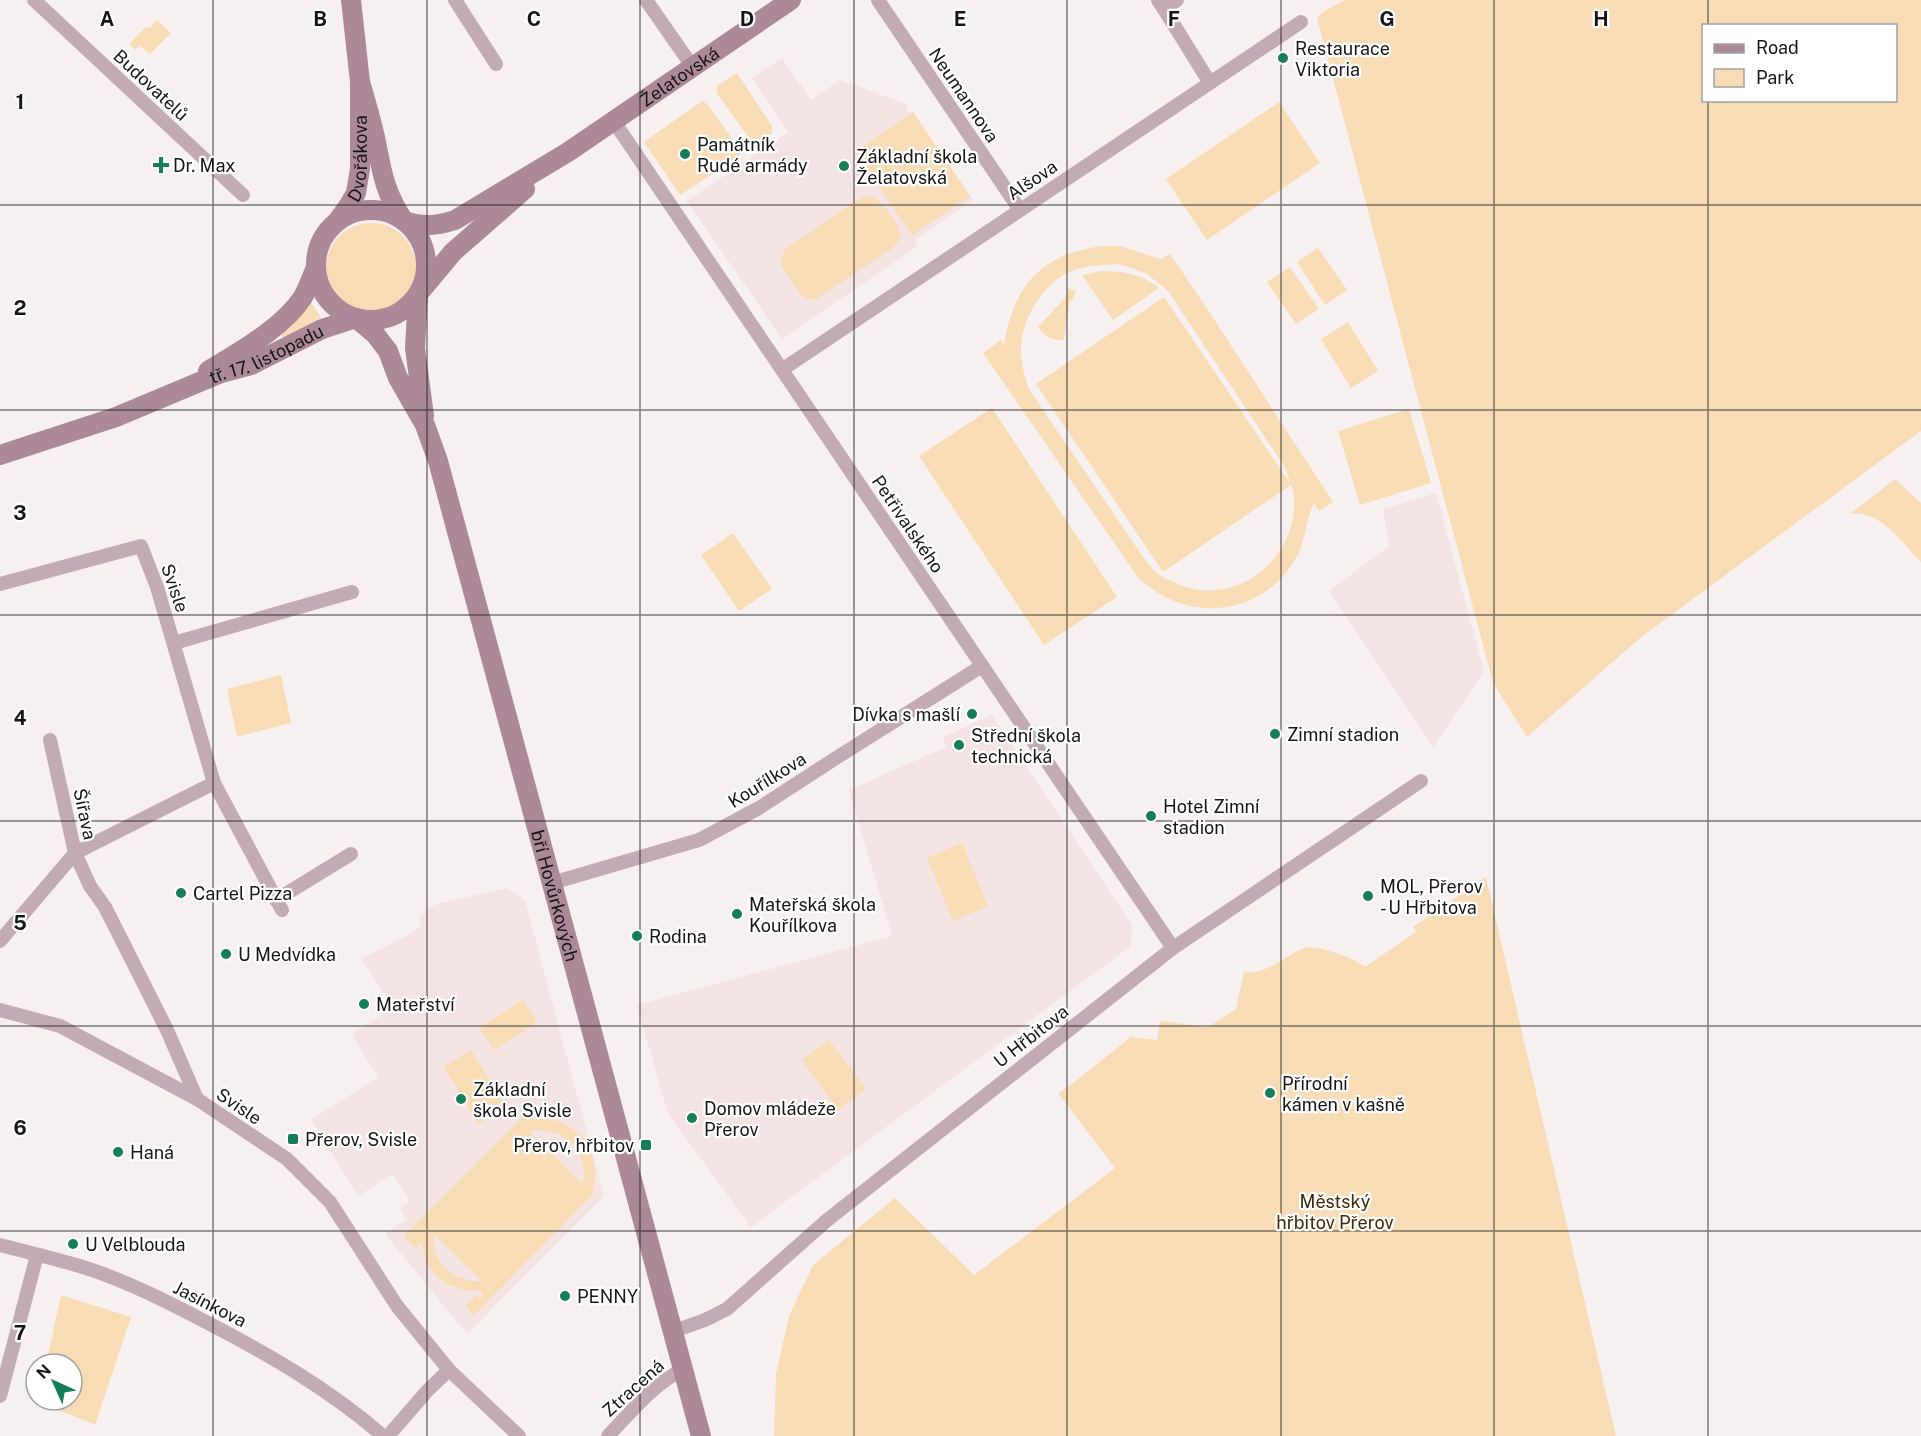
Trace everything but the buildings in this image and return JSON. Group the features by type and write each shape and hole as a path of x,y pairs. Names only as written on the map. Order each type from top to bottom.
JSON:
{"main road":[{"name":"Dvořákova","path":"332,227 350,205 359,182 360,82 351,0"},
{"name":"Želatovská","path":"404,220 426,226 455,220 568,152 791,0"},
{"name":"Dvořákova","path":"360,82 383,181 391,200 404,220"},
{"name":"Želatovská","path":"418,294 453,252 568,152"},
{"path":"372,210 404,220 420,238 426,260 423,284 418,294 401,311 379,320 356,318 335,307 327,298 316,267 320,245 332,227 350,214 372,210"},
{"name":"tř. 17. listopadu","path":"176,392 283,319 303,296 316,267"},
{"name":"bří Hovůrkových","path":"418,294 415,348 425,425"},
{"name":"bří Hovůrkových","path":"356,318 375,334 388,351 398,378 425,425 438,461 701,1436"},
{"name":"tř. 17. listopadu","path":"0,455 116,417 221,374 251,365 322,329 356,318"}],"street":[{"name":"Budovatelů","path":"34,0 243,195"},
{"path":"455,0 496,63"},
{"path":"646,0 692,66"},
{"name":"Neumannova","path":"878,0 1020,210"},
{"path":"1177,0 1161,4 1210,82"},
{"name":"Alšova","path":"783,369 1301,22"},
{"name":"Petřivalského","path":"613,120 1173,948"},
{"name":"Svisle","path":"0,584 141,546 158,586 214,783 279,905 351,854"},
{"path":"174,643 352,592"},
{"name":"Kouřílkova","path":"552,883 699,840 759,808 982,666"},
{"name":"Šířava","path":"0,941 75,853 50,740"},
{"name":"U Hřbitova","path":"674,1331 727,1309 826,1221 1173,948 1421,781"},
{"path":"75,853 214,783"},
{"name":"Svisle","path":"75,853 90,886 105,907 171,1037 197,1099 288,1159 330,1202 397,1306 449,1370 519,1436"},
{"path":"0,1010 60,1026 197,1099"},
{"name":"Jasínkova","path":"0,1245 105,1275 163,1300 261,1351 327,1392 383,1436"},
{"path":"0,1396 37,1255"},
{"name":"Ztracená","path":"608,1436 666,1379 684,1369"},
{"path":"388,1436 428,1390 449,1370"}],"shaded area":[{"name":"Základní škola Želatovská","path":"782,58 811,100 840,80 907,104 907,111 913,112 973,200 915,240 918,246 782,339 687,201 788,132 752,78"},
{"path":"1436,493 1484,672 1433,747 1329,591 1389,546 1383,509"},
{"path":"992,715 1132,925 1131,946 751,1227 668,1114 637,1005 892,936 849,790 946,747 943,737"},
{"name":"Základní škola Svisle","path":"506,888 525,900 604,1196 467,1334 385,1234 406,1220 400,1208 410,1201 393,1174 358,1196 311,1120 378,1077 352,1034 394,1007 361,959 414,932 421,925 419,917 434,905"}],"green space":[{"path":"1345,0 1921,0 1921,431 1640,638 1527,737 1493,683 1317,18 1324,11"},
{"path":"157,20 171,33 150,54 139,46 135,50 129,44 146,27 149,28"},
{"path":"737,73 772,126 772,133 757,145 754,145 716,92 717,86"},
{"path":"702,101 707,104 741,151 739,157 680,195 644,142"},
{"path":"1279,102 1320,163 1207,240 1166,179"},
{"path":"913,112 970,196 912,235 855,152"},
{"path":"871,196 890,214 898,228 900,239 894,247 816,299 808,299 801,295 782,267 781,258 785,249 862,197"},
{"path":"371,223 388,227 403,236 412,251 416,268 412,285 403,300 388,309 371,313 354,309 339,300 330,285 326,268 330,251 339,236 354,227"},
{"path":"1102,246 1120,246 1160,259 1170,254 1333,502 1319,511 1314,503 1295,560 1280,579 1262,594 1243,603 1222,608 1200,608 1179,603 1158,593 1139,579 983,353 1001,340 1004,345 1015,305 1023,289 1034,276 1062,256","holes":["1120,264 1147,274 1168,291 1286,469 1290,483 1164,297 1036,384 1163,572 1291,485 1294,495 1294,511 1284,544 1274,559 1260,572 1245,582 1228,588 1192,589 1154,571 1029,389 1025,376 1021,351 1024,329 1037,302 1057,279 1078,269"]},
{"path":"1318,248 1347,290 1325,305 1297,262"},
{"path":"1290,267 1319,309 1296,324 1267,282"},
{"path":"1101,271 1132,274 1146,279 1159,288 1113,320 1082,275"},
{"path":"1068,288 1076,291 1070,300 1064,340 1052,339 1038,327 1066,297"},
{"path":"311,303 321,317 284,339 280,333"},
{"path":"1348,322 1378,371 1351,388 1321,339"},
{"path":"992,408 1117,597 1044,645 919,456"},
{"path":"1409,409 1431,483 1360,505 1338,431"},
{"path":"1895,479 1921,503 1921,562 1881,522 1861,514 1850,514"},
{"path":"733,533 772,589 739,611 701,555"},
{"path":"281,675 291,723 237,737 227,689"},
{"path":"962,843 988,906 953,921 927,858"},
{"name":"Městský hřbitov Přerov","path":"1486,877 1616,1436 774,1436 776,1374 789,1316 813,1265 895,1198 974,1275 1115,1168 1058,1093 1131,1037 1157,1040 1160,1021 1208,1027 1236,1009 1244,972 1267,968 1297,951 1310,947 1336,953 1365,967 1416,932 1413,927"},
{"path":"523,1000 537,1022 494,1050 479,1028"},
{"path":"829,1040 866,1089 838,1110 802,1060"},
{"path":"471,1050 506,1107 478,1124 444,1067"},
{"path":"527,1112 535,1119 564,1124 584,1140 590,1152 595,1180 592,1195 474,1315 465,1306 477,1295 480,1298 483,1294 480,1291 449,1285 440,1279 428,1264 422,1243 416,1248 404,1236","holes":["534,1130 556,1133 573,1144 582,1162 583,1184 529,1132","435,1235 482,1281 463,1279 447,1270 436,1255"]},
{"path":"61,1295 131,1317 95,1425 64,1412 84,1412 84,1352 49,1352"}],"place":[{"name":"Restaurace Viktoria","path":"1283,58"},
{"name":"Památník Rudé armády","path":"685,154"},
{"name":"Dr. Max","path":"161,165"},
{"name":"Základní škola Želatovská","path":"844,166"},
{"name":"Dívka s mašlí","path":"972,714"},
{"name":"Zimní stadion","path":"1275,734"},
{"name":"Střední škola technická","path":"959,745"},
{"name":"Hotel Zimní stadion","path":"1151,816"},
{"name":"Cartel Pizza","path":"181,893"},
{"name":"MOL, Přerov - U Hřbitova","path":"1368,896"},
{"name":"Mateřská škola Kouřílkova","path":"737,914"},
{"name":"Rodina","path":"637,936"},
{"name":"U Medvídka","path":"226,954"},
{"name":"Mateřství","path":"364,1004"},
{"name":"Přírodní kámen v kašně","path":"1270,1093"},
{"name":"Základní škola Svisle","path":"461,1099"},
{"name":"Domov mládeže Přerov","path":"692,1118"},
{"name":"Přerov, Svisle","path":"293,1139"},
{"name":"Přerov, hřbitov","path":"646,1145"},
{"name":"Haná","path":"118,1152"},
{"name":"U Velblouda","path":"73,1244"},
{"name":"PENNY","path":"565,1296"}]}
